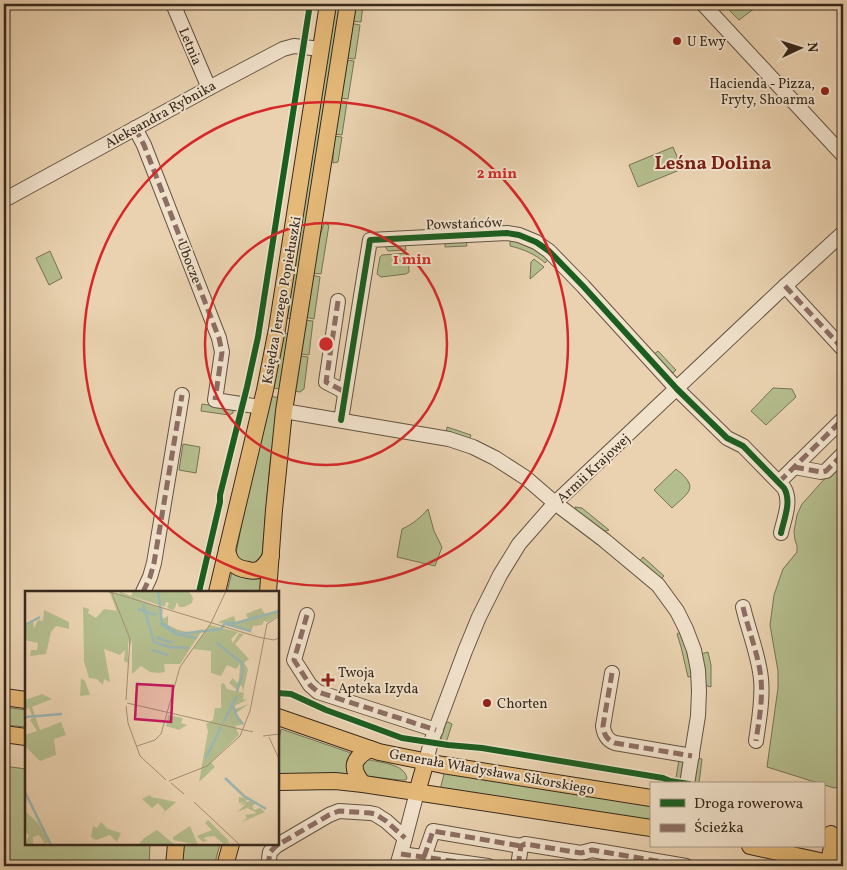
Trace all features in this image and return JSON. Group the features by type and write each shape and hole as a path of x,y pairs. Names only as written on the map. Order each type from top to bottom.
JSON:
{"main road":[{"name":"Księdza Jerzego Popiełuszki","path":"216,591 261,407 277,329 328,4"},
{"name":"Księdza Jerzego Popiełuszki","path":"268,591 284,411 348,4"},
{"path":"277,329 282,325 289,324 294,328 296,335"},
{"path":"227,549 229,558 234,565 252,571 260,570 271,556"},
{"path":"4,697 25,700"},
{"name":"Generała Władysława Sikorskiego","path":"279,717 379,752 650,798"},
{"path":"4,734 25,737"},
{"path":"364,784 356,775 354,768 361,754 370,748"},
{"path":"417,792 426,761"},
{"path":"279,782 335,781 364,784 650,828"},
{"path":"759,848 834,865 833,835"},
{"path":"174,866 176,845"},
{"path":"225,866 230,845"}],"street":[{"name":"Letnia","path":"173,4 208,88"},
{"path":"703,4 843,155"},
{"name":"Aleksandra Rybnika","path":"4,200 283,49 290,46 321,49"},
{"name":"Ubocze","path":"135,128 144,146 219,338 222,352 215,400 261,407"},
{"name":"Powstańców","path":"341,420 370,240 506,233 519,235 536,242 549,251 583,286 677,389"},
{"name":"Armii Krajowej","path":"426,761 431,742 479,617 500,575 519,544 555,503 843,233"},
{"path":"786,286 843,349"},
{"path":"338,301 326,382 345,392"},
{"path":"677,389 727,438 743,446 784,488 788,499 781,533"},
{"path":"143,591 154,563 182,395"},
{"path":"284,411 449,440 495,458 526,478 658,585 686,628 694,650 698,670 698,716 687,782"},
{"path":"778,482 843,419"},
{"path":"794,467 821,472 826,471 843,454"},
{"path":"742,606 761,679 761,702 756,741"},
{"path":"307,615 294,660 310,685 318,692 436,730"},
{"path":"612,673 603,726 609,741 692,756"},
{"path":"417,792 399,860 424,857 488,866"},
{"path":"279,844 339,811 375,814 405,838"},
{"path":"424,857 433,831 521,846 525,844 581,853 592,850 686,866"},
{"path":"268,866 270,852 278,845"},
{"path":"518,866 521,846"}],"green space":[{"path":"333,4 341,4 291,319 287,318"},
{"path":"353,4 363,4 361,22 351,21"},
{"path":"723,4 737,4 738,9 755,8 739,20"},
{"path":"350,23 360,25 355,59 345,58"},
{"path":"345,60 354,61 348,99 339,98"},
{"path":"339,100 347,102 342,135 334,134"},
{"path":"333,136 342,137 338,162 333,163"},
{"path":"673,147 682,169 638,187 629,165"},
{"path":"324,223 329,225 321,274 311,273 313,259"},
{"path":"466,240 467,246 445,247 445,241"},
{"path":"510,240 527,243 549,259 545,263 529,252 510,246"},
{"path":"405,244 406,250 388,251 384,245"},
{"path":"50,251 62,278 49,285 36,258"},
{"path":"408,253 409,272 381,277 377,274 382,255"},
{"path":"534,259 544,267 530,279 531,262"},
{"path":"312,275 320,277 314,319 305,317"},
{"path":"304,320 313,321 309,355 300,354"},
{"path":"282,333 290,334 282,389 272,388"},
{"path":"658,351 676,370 673,373 653,355"},
{"path":"299,356 308,357 304,389 300,392 293,391"},
{"path":"773,388 792,389 796,397 766,425 751,411"},
{"path":"270,396 280,398 270,463 262,557 256,562 248,563 238,558 236,554 248,489"},
{"path":"202,404 233,409 233,413 229,415 201,411"},
{"path":"447,427 471,435 469,440 446,433"},
{"path":"183,444 200,447 196,473 179,470"},
{"path":"843,464 843,786 834,788 824,785 824,782 815,782 767,767 778,688 778,671 770,625 774,595 783,569 797,552 794,531 797,515 802,504 829,474"},
{"path":"676,469 690,485 687,494 672,508 654,490"},
{"path":"575,507 582,508 609,530 601,532 578,513"},
{"path":"428,509 434,531 442,547 435,566 397,557 402,529 410,525"},
{"path":"643,557 664,576 660,580 639,562"},
{"path":"233,568 262,572 261,591 227,591"},
{"path":"682,631 693,676 688,677 677,634"},
{"path":"708,652 711,665 711,687 707,686 704,681 701,654"},
{"path":"4,707 25,710 25,727 4,725"},
{"path":"448,722 452,724 446,743 442,742 441,738"},
{"path":"281,729 357,755 351,775 279,777"},
{"path":"696,758 702,759 699,782 692,782"},
{"path":"366,760 397,767 405,773 407,778 406,780 400,780 366,776 360,763"},
{"path":"679,760 685,762 682,781 676,778"},
{"path":"4,766 25,769 25,845 150,845 149,866 4,866"},
{"path":"445,770 650,803 650,821 440,790"},
{"path":"183,845 220,845 214,866 182,866"}],"marked path":[{"path":"135,128 144,145 219,338 222,352 215,400"},
{"path":"785,286 843,349"},
{"path":"338,301 326,382 345,392"},
{"path":"143,591 154,563 182,395"},
{"path":"779,482 843,419"},
{"path":"794,467 821,472 826,471 843,454"},
{"path":"743,607 756,652 761,679 761,702 756,741"},
{"path":"307,615 294,660 310,685 318,692 436,730"},
{"path":"612,673 603,726 608,739 615,743 692,756"},
{"path":"279,844 339,811 375,814 405,838"},
{"path":"424,857 433,831 521,846"},
{"path":"518,866 521,846 525,844 581,853 592,850 686,866"},
{"path":"268,866 270,852 278,845"},
{"path":"401,854 488,866"}],"cycle path":[{"path":"199,591 258,337 310,4"},
{"path":"341,420 370,240 507,233 519,235 536,242 549,251 677,389 727,438 743,446 784,488 787,504 781,533"},
{"path":"279,693 291,694 326,710 402,738 482,748 663,778 676,782"}],"place":[{"name":"U Ewy","path":"677,41"},
{"name":"Hacienda - Pizza, Fryty, Shoarma","path":"825,91"},
{"name":"Twoja Apteka Izyda","path":"328,680"},
{"name":"Chorten","path":"487,703"}],"district":[{"name":"Leśna Dolina","path":"713,162"}]}
